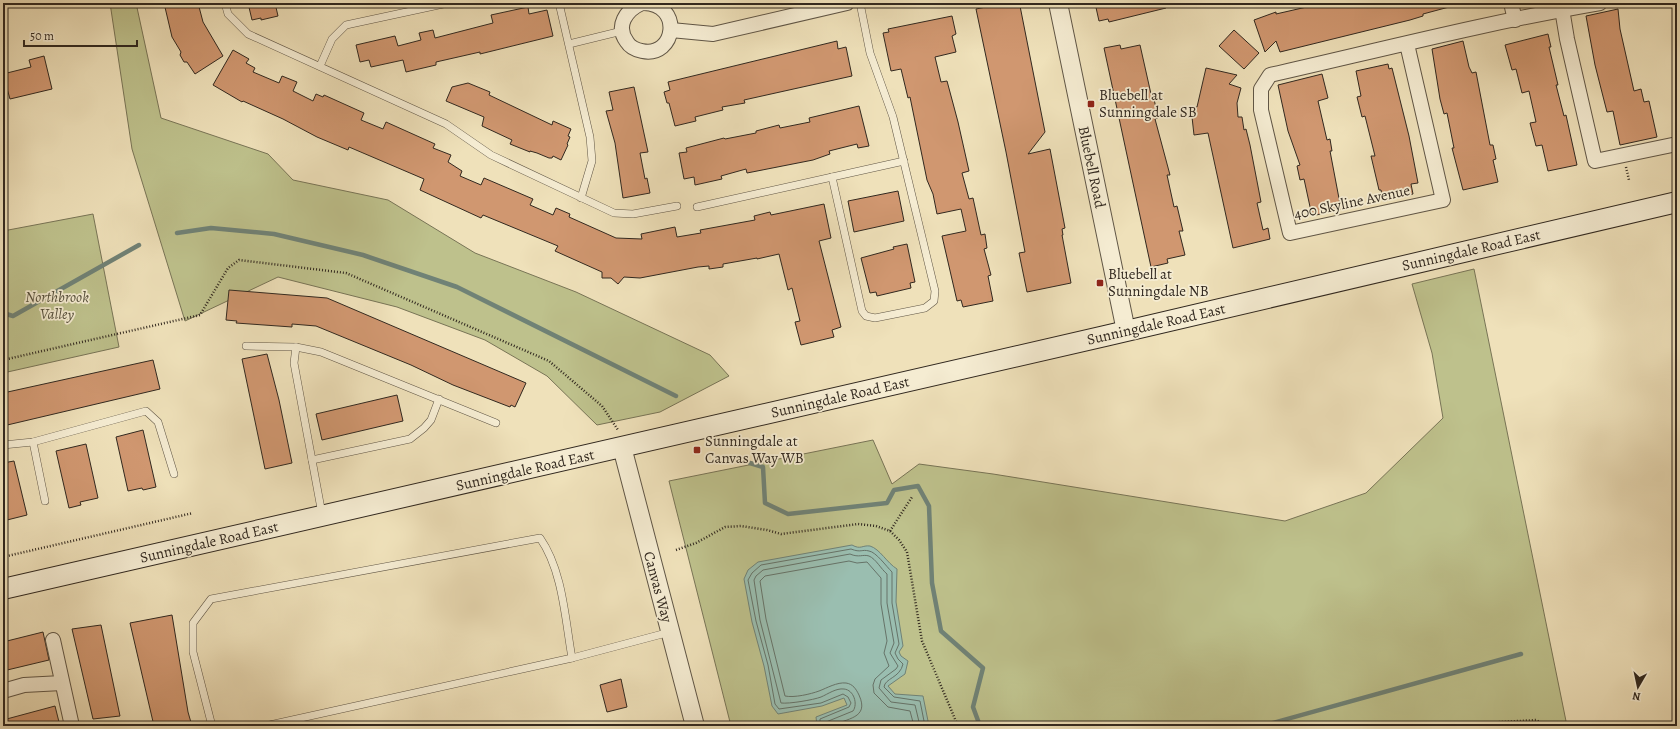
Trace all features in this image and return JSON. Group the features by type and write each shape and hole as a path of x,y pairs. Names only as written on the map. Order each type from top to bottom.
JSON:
{"main road":[{"name":"Sunningdale Road East","path":"3,589 322,516 621,440 1126,332 1677,202"}],"street":[{"path":"650,3 660,7 669,17 671,30 667,41 659,49 647,52 636,50 627,42 622,31 622,22 626,13 633,7 650,3"},
{"path":"671,30 713,34 847,3"},
{"name":"Bluebell Road","path":"1058,3 1126,332"},
{"path":"1511,3 1515,20"},
{"name":"400 Skyline Avenue","path":"1407,44 1442,200 1290,233 1261,110 1261,89 1270,75 1407,44 1515,20 1562,9 1600,3"},
{"path":"1562,9 1567,39 1595,161 1677,144"},
{"name":"Canvas Way","path":"621,440 695,726"},
{"path":"53,640 72,726"},
{"path":"3,691 24,685 62,683"}],"lane":[{"path":"225,3 228,14 248,34 446,124 492,155 614,213 633,214 677,206"},
{"path":"320,66 332,39 346,25 448,3"},
{"path":"559,3 590,137 592,161 581,198"},
{"path":"832,177 862,312 866,316 875,318 925,308 934,301 935,291 893,117 870,53 860,3"},
{"path":"569,44 622,31"},
{"path":"697,207 904,161"},
{"path":"246,346 296,347 321,352 496,423"},
{"path":"296,347 294,363 322,516"},
{"path":"312,460 410,439 424,428 431,420 439,399"},
{"path":"3,445 33,442 146,411 158,422 174,474"},
{"path":"33,442 45,501"},
{"path":"212,726 193,652 193,623 211,599 226,596 540,538 549,552 559,588 572,658"},
{"path":"265,726 572,658 670,632"}],"path":[{"path":"3,360 200,315 228,268 239,260 346,273 549,362 602,406 621,440"},
{"path":"890,531 912,497"},
{"path":"3,556 193,513"},
{"path":"676,550 696,543 725,528 741,526 781,534 858,524 876,526 890,531 899,540 907,552 922,641 958,726"},
{"path":"1427,726 1537,720 1542,726"}],"green space":[{"path":"110,3 136,3 161,118 268,154 293,180 388,200 475,253 576,292 710,355 729,376 660,412 597,425 547,376 485,340 397,307 278,277 185,321 132,149"},
{"name":"Northbrook Valley","path":"93,214 119,347 3,373 3,231"},
{"path":"1474,269 1567,726 731,726 669,481 873,440 892,484 919,464 993,474 1285,521 1366,493 1443,418 1432,353 1412,284"}],"water":[{"path":"852,545 857,547 870,546 874,548 897,569 896,602 903,646 899,652 901,656 908,661 905,674 888,686 895,694 923,696 929,726 817,726 816,717 847,705 844,698 822,706 778,714 772,706 764,666 752,622 744,579 748,570 758,562"}],"building":[{"path":"164,3 198,3 203,22 223,56 195,74 187,62 184,62 180,55 181,52 172,37"},
{"path":"248,3 275,3 278,16 261,20 261,18 252,20"},
{"path":"1006,3 1016,3 1016,7 1020,6 1045,132 1028,154 1050,149 1065,228 1062,229 1062,235 1071,283 1027,292 1019,253 1025,252 976,9"},
{"path":"1095,3 1165,3 1166,8 1109,22 1108,19 1099,21"},
{"path":"1311,3 1448,3 1449,7 1423,14 1423,16 1410,20 1280,52 1276,41 1265,52 1254,20 1276,12 1276,14 1311,6"},
{"path":"528,7 529,14 547,10 553,36 480,54 480,52 436,62 436,65 406,72 403,60 371,67 369,60 360,62 356,45 395,36 398,46 421,40 419,33 433,30 435,38 493,23 491,15"},
{"path":"1618,9 1620,29 1634,91 1641,89 1644,102 1649,101 1657,137 1620,145 1613,111 1607,112 1595,65 1586,16"},
{"path":"952,16 956,34 952,36 956,52 935,57 941,82 947,81 958,122 969,171 962,173 969,199 973,198 981,235 985,234 987,248 984,249 991,275 988,276 993,301 963,307 961,300 957,301 942,236 966,231 961,209 937,214 933,194 927,180 910,97 908,98 901,69 891,71 883,33 889,32 888,29"},
{"path":"1234,30 1259,53 1244,69 1219,46"},
{"path":"1548,34 1551,47 1549,47 1558,85 1556,85 1564,116 1566,115 1577,165 1548,171 1542,145 1536,146 1530,123 1536,122 1529,91 1522,93 1516,69 1512,70 1505,45"},
{"path":"837,41 838,49 846,47 852,76 744,100 745,103 722,107 723,110 695,117 696,121 675,126 669,103 667,103 664,92 670,90 668,82"},
{"path":"1463,41 1469,67 1472,73 1476,72 1490,145 1493,145 1496,159 1493,160 1498,182 1463,190 1452,148 1454,148 1447,113 1444,114 1440,99 1432,49"},
{"path":"1120,45 1121,49 1140,45 1158,118 1155,119 1170,175 1167,175 1174,207 1177,206 1183,231 1179,231 1185,255 1167,259 1168,263 1151,267 1104,48"},
{"path":"233,50 249,59 246,63 255,68 253,72 279,83 282,76 297,82 293,91 313,101 316,94 323,97 324,95 364,113 361,120 383,129 386,122 435,144 433,148 451,155 448,162 462,171 460,176 481,185 484,178 533,199 530,205 553,215 556,208 570,214 569,217 616,238 642,239 641,234 675,227 677,237 701,233 700,230 755,220 754,216 770,212 771,215 824,204 831,238 819,241 841,327 832,330 834,337 801,345 795,322 800,321 792,288 788,290 779,254 723,264 723,267 709,269 709,266 698,267 640,278 624,277 618,284 611,278 602,278 602,272 555,251 558,246 483,215 481,218 420,190 424,179 349,147 348,150 317,137 283,119 243,101 242,102 213,85"},
{"path":"44,56 52,89 10,99 3,74 31,67 29,60"},
{"path":"1388,64 1389,69 1392,68 1409,136 1418,183 1411,184 1413,194 1383,201 1371,156 1375,156 1365,116 1362,117 1357,97 1361,96 1356,71"},
{"path":"1206,68 1237,75 1229,84 1241,88 1237,103 1238,117 1242,117 1244,130 1246,129 1261,202 1257,203 1263,230 1268,228 1270,239 1233,248 1208,133 1194,135 1191,108 1197,107"},
{"path":"1322,74 1328,98 1318,101 1327,140 1330,139 1332,151 1330,151 1341,209 1312,216 1304,179 1300,180 1297,166 1300,165 1288,131 1278,85"},
{"path":"468,83 490,92 489,95 552,125 553,121 571,129 568,136 570,137 567,144 568,145 561,160 553,156 552,158 549,158 510,144 512,140 482,126 484,117 446,101 452,87"},
{"path":"634,87 648,152 640,153 645,179 647,178 650,193 623,198 615,143 606,111 613,110 609,92"},
{"path":"859,106 869,146 858,148 857,144 829,151 830,154 813,160 747,173 746,169 721,176 722,179 695,185 694,177 684,179 679,153 687,152 686,148 724,138 756,133 756,131 779,125 780,128 810,122 809,118"},
{"path":"898,191 904,221 854,232 848,201"},
{"path":"907,244 915,282 910,283 911,288 877,296 876,292 870,293 861,258 894,249 893,247"},
{"path":"229,290 327,298 526,383 515,407 511,405 510,407 453,385 411,365 316,326 292,324 292,327 236,323 237,321 226,320"},
{"path":"267,354 279,400 292,463 265,469 242,359"},
{"path":"153,360 160,389 3,426 3,393"},
{"path":"397,395 403,421 322,440 316,414"},
{"path":"143,430 156,487 128,491 116,437"},
{"path":"86,444 98,498 80,502 81,505 69,508 56,451"},
{"path":"14,461 27,515 3,521 3,463"},
{"path":"172,615 188,712 192,726 154,726 130,623"},
{"path":"101,625 120,716 93,719 72,629"},
{"path":"43,632 49,660 3,671 3,642"},
{"path":"621,679 627,707 607,712 600,685"},
{"path":"55,706 60,726 3,726 3,720"}],"waterway":[{"path":"177,233 211,228 274,234 363,255 457,287 676,396"},
{"path":"3,313 13,316 139,245"},
{"path":"750,463 763,467 765,503 788,514 887,503 894,490 918,486 929,506 932,583 941,631 983,668 973,707 980,726"},
{"path":"1262,726 1521,654"}],"place":[{"name":"Bluebell at Sunningdale SB","path":"1091,104"},
{"name":"Bluebell at Sunningdale NB","path":"1100,283"},
{"name":"Sunningdale at Canvas Way WB","path":"697,450"}]}
